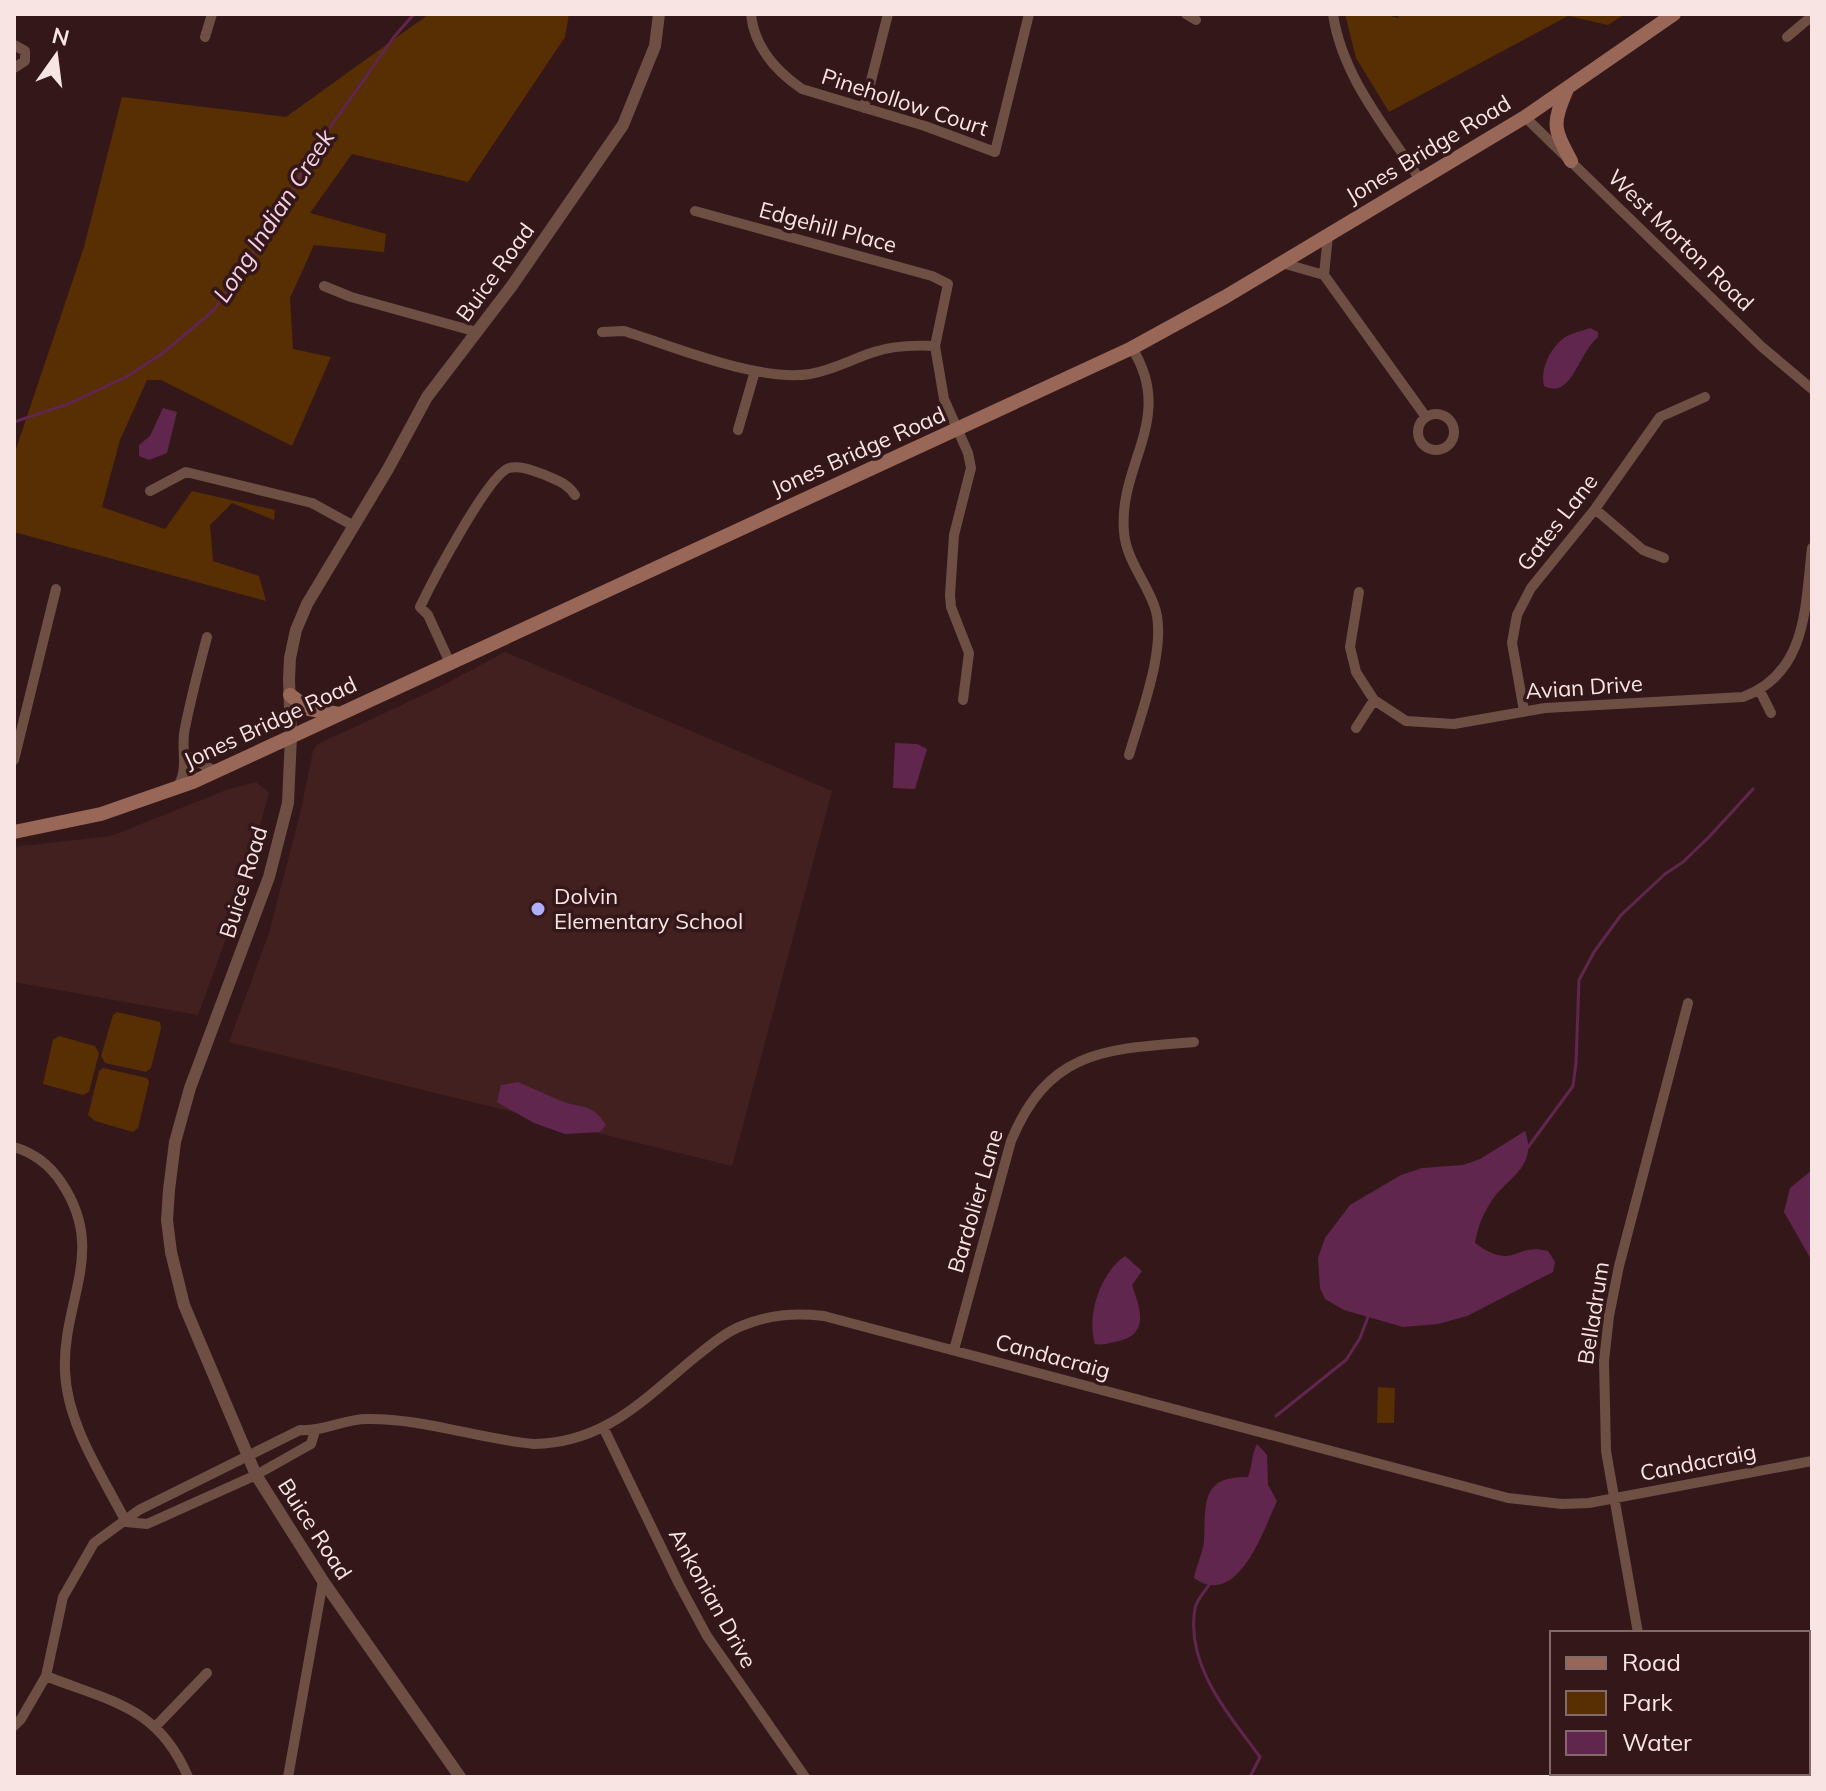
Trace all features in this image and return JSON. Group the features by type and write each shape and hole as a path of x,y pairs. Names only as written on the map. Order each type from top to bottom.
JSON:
{"main road":[{"name":"Jones Bridge Road","path":"14,832 101,814 177,788 1132,348 1282,263 1525,117 1674,14"},
{"path":"1567,88 1556,116 1556,133 1571,161"},
{"path":"290,695 305,708 340,714"}],"street":[{"path":"205,37 212,14"},
{"name":"Buice Road","path":"460,1777 323,1581 256,1475 184,1305 171,1252 167,1220 169,1190 175,1142 190,1088 248,939 273,863 288,803 290,658 296,630 307,604 427,397 511,287 623,125 655,46 659,14"},
{"name":"Pinehollow Court","path":"751,14 759,43 770,62 785,77 817,95 925,126 995,152 1029,14"},
{"path":"864,108 888,14"},
{"path":"1333,14 1337,41 1347,67 1420,180"},
{"path":"1787,37 1812,16"},
{"path":"14,45 25,51 25,61 14,68"},
{"name":"West Morton Road","path":"1525,117 1762,347 1812,389"},
{"name":"Edgehill Place","path":"695,211 932,276 948,284 935,346"},
{"path":"1324,275 1328,235"},
{"path":"1282,263 1324,275 1426,417"},
{"path":"324,286 351,297 477,332"},
{"path":"602,332 624,331 755,371 808,374 836,368 886,348 935,346 944,399 971,468 954,535 950,595 951,607 969,653 963,700"},
{"path":"1129,755 1159,634 1154,605 1130,557 1123,531 1125,507 1150,406 1146,375 1132,348"},
{"path":"738,430 755,371"},
{"name":"Gates Lane","path":"1524,711 1512,643 1517,615 1531,588 1595,509 1660,417 1705,397"},
{"path":"450,663 428,615 420,607 498,473 510,467 528,469 568,485 575,495"},
{"path":"150,491 186,472 312,503 354,526"},
{"path":"1595,509 1643,550 1664,558"},
{"path":"1771,713 1760,691 1777,676 1802,633 1812,548"},
{"path":"14,760 56,589"},
{"name":"Avian Drive","path":"1359,592 1350,647 1356,672 1374,700 1406,721 1454,724 1524,711 1626,702 1695,702 1743,697 1760,691"},
{"path":"177,788 183,779 184,730 207,637"},
{"path":"1356,728 1374,700"},
{"path":"185,755 215,771"},
{"name":"Belladrum","path":"1638,1631 1613,1499 1603,1406 1604,1361 1619,1266 1688,1003"},
{"name":"Bardolier Lane","path":"954,1350 1011,1141 1033,1098 1062,1071 1094,1055 1121,1048 1194,1042"},
{"path":"14,1147 37,1156 56,1174 75,1205 81,1223 82,1264 65,1371 68,1394 79,1430 126,1522"},
{"name":"Candacraig","path":"14,1726 46,1676 63,1597 94,1543 139,1510 300,1430 315,1431 364,1418 400,1421 534,1444 569,1441 604,1429 719,1339 742,1325 767,1317 797,1314 824,1316 1508,1498 1562,1504 1613,1499 1812,1461"},
{"name":"Ankonian Drive","path":"604,1429 707,1636 805,1777"},
{"name":"Candacraig","path":"126,1522 147,1524 256,1475 311,1444 315,1431"},
{"path":"288,1777 323,1581"},
{"path":"156,1726 207,1673"},
{"path":"46,1676 136,1711 170,1741 188,1777"}],"shaded area":[{"name":"Dolvin Elementary School","path":"505,652 832,791 732,1166 229,1042 269,933 313,751 318,744 436,689"},
{"path":"256,782 269,793 237,908 198,1015 14,982 14,847 111,836 226,790"}],"green space":[{"path":"429,14 569,14 565,37 468,182 352,154 310,213 386,234 384,252 314,245 290,298 293,349 331,357 292,446 161,380 147,380 120,440 102,507 165,529 192,491 275,510 274,520 232,503 210,525 213,561 259,576 266,601 14,532 14,455 84,247 122,97 286,117"},
{"path":"1345,14 1382,14 1398,18 1399,14 1625,14 1608,25 1568,16 1389,112 1356,58"},
{"path":"117,1012 160,1022 151,1068 146,1072 105,1063 101,1056 113,1015"},
{"path":"59,1036 95,1046 99,1053 89,1092 83,1095 43,1084 53,1040"},
{"path":"103,1068 147,1078 149,1082 138,1128 133,1132 95,1121 88,1115 99,1071"},
{"path":"1378,1387 1395,1388 1394,1423 1377,1423"}],"water":[{"path":"1590,328 1598,332 1598,337 1568,381 1554,389 1544,386 1545,366 1554,347 1567,336"},
{"path":"163,408 177,412 167,453 149,460 139,456 139,445 150,436"},
{"path":"895,743 917,744 927,749 915,789 893,788"},
{"path":"518,1082 591,1110 606,1125 600,1132 565,1134 534,1123 497,1102 501,1085"},
{"path":"1525,1131 1528,1153 1525,1161 1488,1207 1475,1243 1488,1251 1507,1256 1528,1250 1548,1251 1555,1262 1553,1272 1467,1316 1438,1324 1403,1327 1344,1310 1325,1299 1320,1288 1318,1258 1325,1238 1350,1205 1401,1175 1422,1168 1463,1165 1480,1159"},
{"path":"1812,1170 1812,1261 1784,1212 1790,1188"},
{"path":"1125,1256 1142,1271 1132,1285 1140,1313 1138,1328 1125,1339 1095,1344 1093,1320 1098,1295 1109,1272"},
{"path":"1257,1444 1267,1455 1268,1485 1277,1501 1247,1562 1224,1583 1210,1585 1194,1578 1203,1546 1209,1495 1221,1481 1248,1477"}],"waterway":[{"name":"Long Indian Creek","path":"14,422 68,404 126,377 163,353 214,310 260,243 326,133 394,37 414,14"},
{"path":"1526,1150 1573,1086 1579,980 1594,952 1621,915 1665,874 1683,862 1753,789"},
{"path":"1276,1416 1346,1360 1360,1338 1368,1317"},
{"path":"1211,1582 1195,1608 1197,1650 1212,1688 1260,1757 1250,1777"}],"place":[{"name":"Dolvin Elementary School","path":"538,909"}]}
